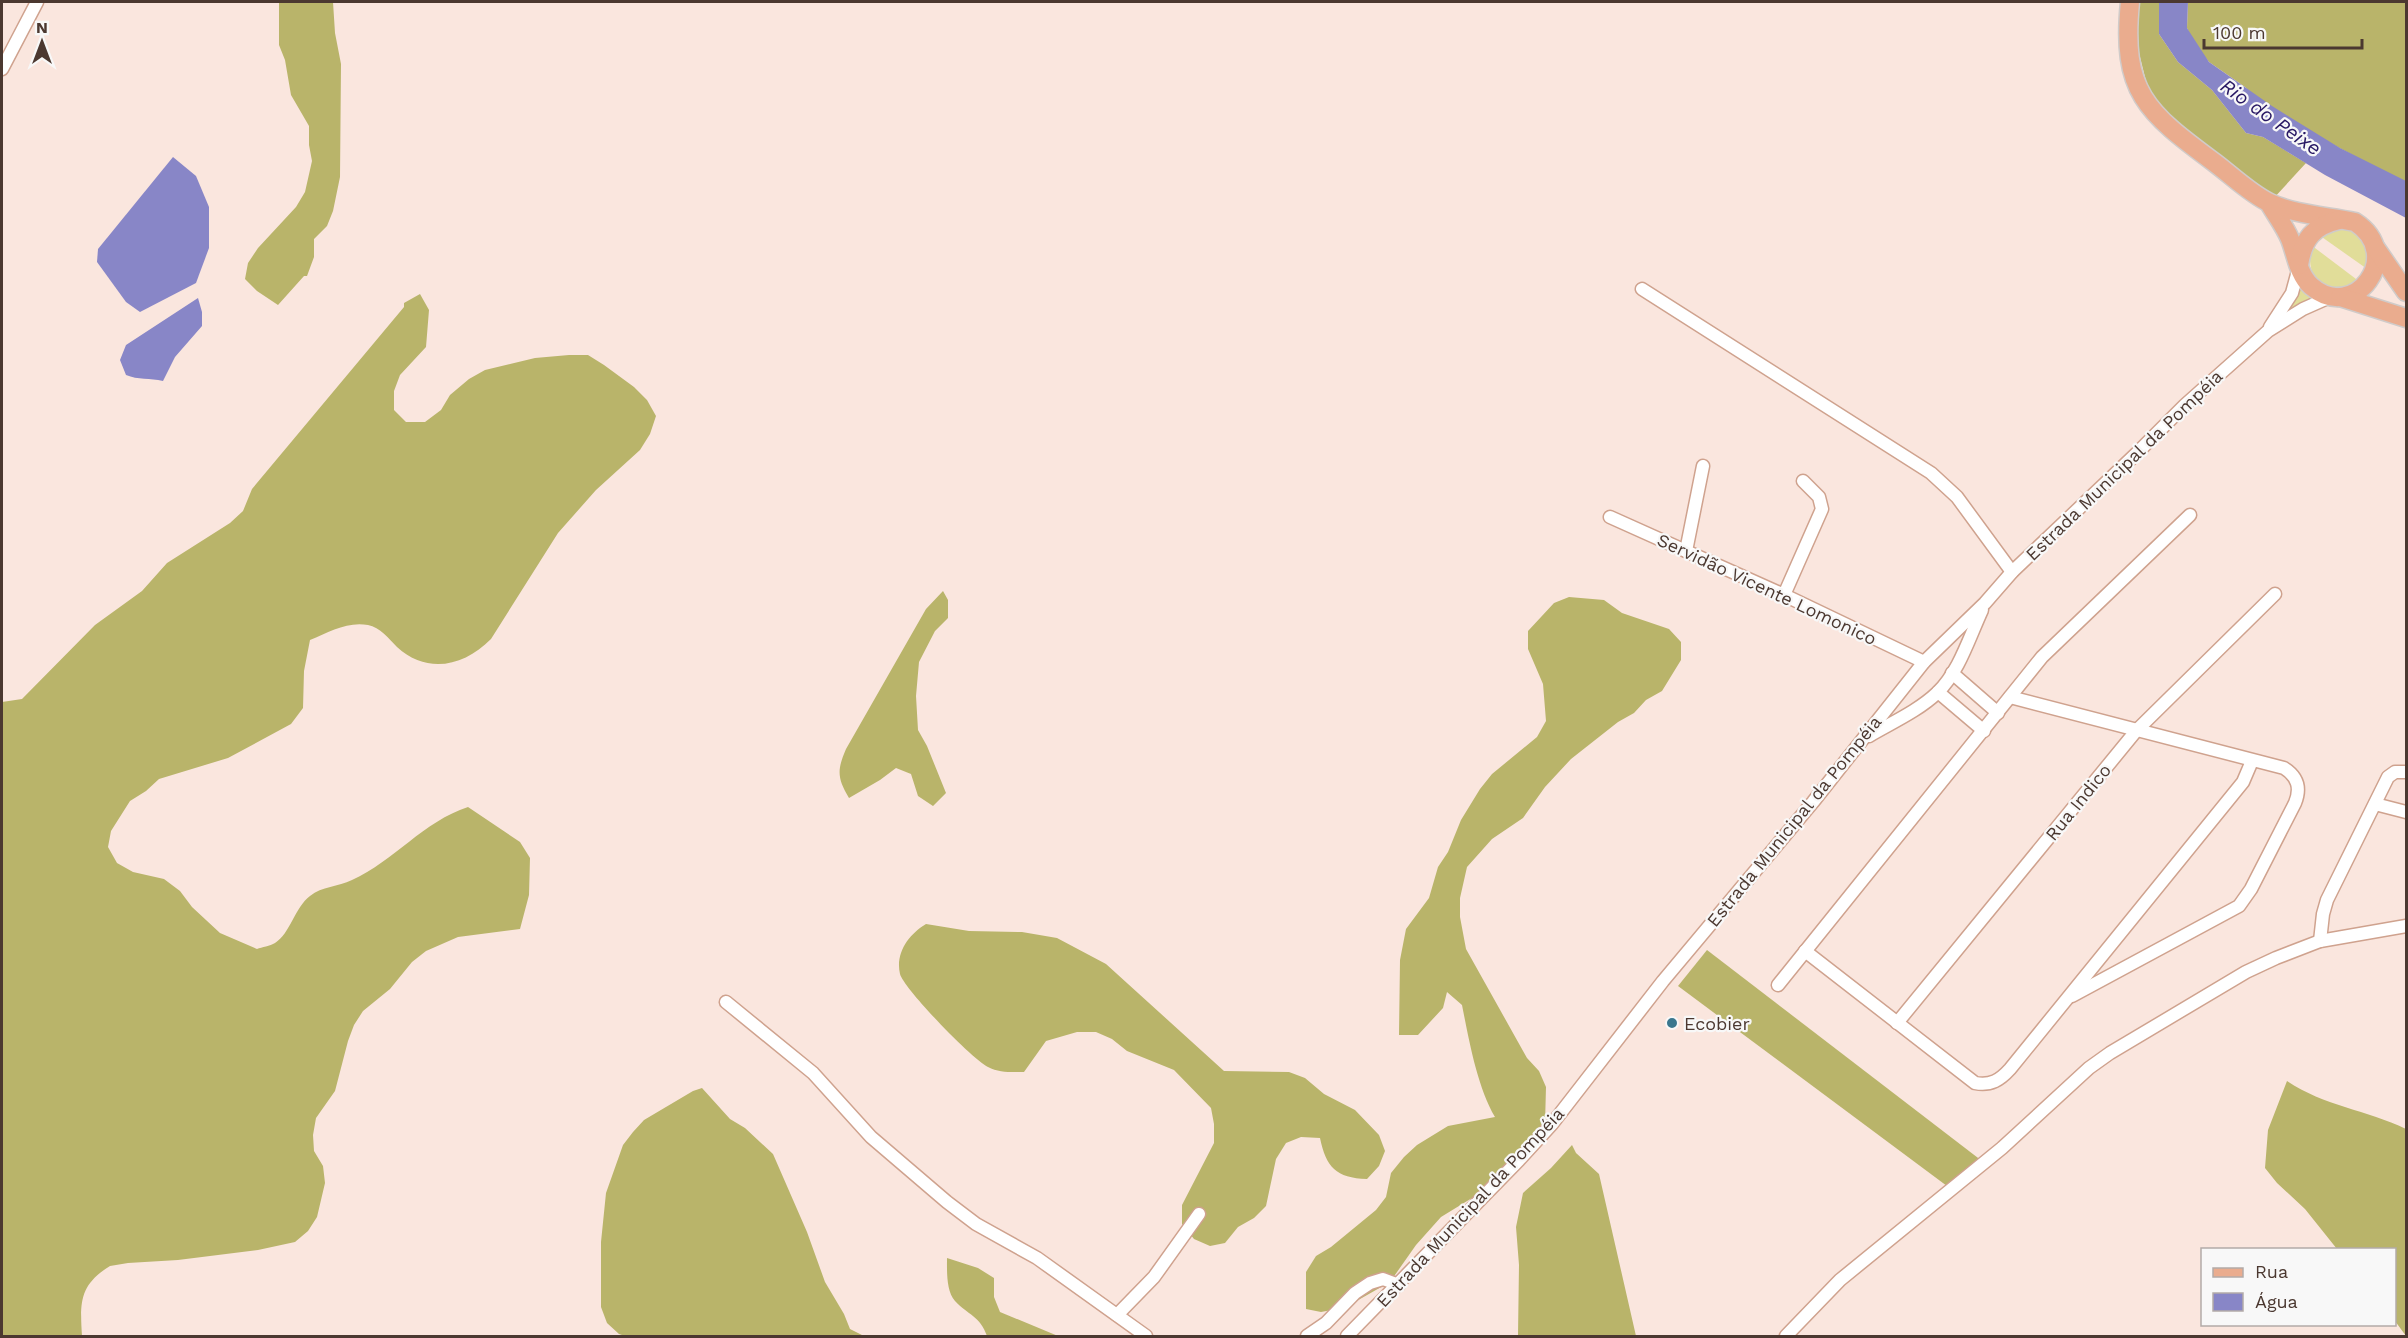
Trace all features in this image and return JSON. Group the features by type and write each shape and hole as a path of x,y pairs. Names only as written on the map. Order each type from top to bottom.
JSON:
{"main road":[{"path":"2130,2 2127,30 2129,56 2134,80 2143,99 2181,138 2269,203 2294,211 2355,222 2363,227 2406,292"},
{"path":"2269,203 2290,238 2299,267 2311,286 2335,297 2406,318"},
{"path":"2299,267 2302,247 2307,238 2319,228 2341,219"},
{"path":"2335,297 2354,293 2369,283 2374,271 2374,246"}],"street":[{"path":"2,69 37,2"},
{"name":"Estrada Municipal da Pompéia","path":"2268,331 2292,293 2299,267"},
{"path":"1642,288 1931,473 1957,496 2012,572"},
{"name":"Estrada Municipal da Pompéia","path":"1347,1336 1399,1285 1552,1124 1663,981 1813,802 1924,662 1985,603 2012,572 2185,405 2268,331 2303,309 2335,297"},
{"path":"1686,551 1703,466"},
{"path":"1784,595 1822,509 1820,496 1803,481"},
{"path":"1778,985 2010,697 2067,631 2190,515"},
{"name":"Servidão Vicente Lomonico","path":"1610,517 1784,595 1924,662"},
{"name":"Rua Indico","path":"1897,1023 2136,731 2275,594"},
{"path":"1860,741 1938,692 1952,673 1985,603"},
{"path":"1952,673 1998,713"},
{"path":"1938,692 1984,731"},
{"path":"2010,697 2284,768 2297,782 2298,795 2246,898 2229,913 2067,998"},
{"path":"1805,951 1976,1083 1993,1083 2002,1078 2010,1069 2243,782 2252,761"},
{"path":"2320,941 2327,900 2375,804 2391,773 2406,772"},
{"path":"2375,804 2406,812"},
{"path":"1786,1336 1840,1280 2002,1148 2103,1058 2246,972 2320,941 2406,926"},
{"path":"726,1002 813,1073 871,1137 947,1202 976,1224 1037,1258 1146,1336"},
{"path":"1117,1315 1154,1277 1199,1214"},
{"path":"1307,1336 1326,1323 1355,1293 1374,1280 1383,1279 1399,1285"}],"shaded area":[{"path":"279,2 333,2 335,33 341,64 340,177 333,211 327,226 314,239 314,257 307,276 304,276 278,305 257,291 245,279 248,263 258,248 296,207 305,192 312,161 309,126 291,95 285,60 279,45"},
{"path":"2139,2 2159,2 2159,34 2178,62 2212,90 2246,133 2263,137 2306,163 2273,199 2159,109 2146,81 2139,53 2137,23"},
{"path":"2188,2 2406,2 2406,184 2273,112 2245,87 2209,62 2194,43 2187,28"},
{"path":"2346,226 2364,236 2370,271 2319,235"},
{"path":"2311,245 2360,282 2337,288 2320,284 2311,269"},
{"path":"2301,287 2312,299 2289,310"},
{"path":"420,294 429,310 426,347 400,375 394,391 394,410 406,422 425,422 441,410 450,395 469,379 485,370 535,358 588,355 634,387 647,400 656,416 650,434 640,450 596,490 558,533 491,639 480,648 458,661 433,664 409,656 376,628 361,624 339,628 310,640 304,671 303,708 291,724 228,758 159,779 130,801 111,831 108,847 117,863 133,872 164,879 180,891 192,907 220,933 257,949 280,939 300,907 315,893 367,872 423,831 452,813 468,807 520,842 530,858 529,895 520,929 458,937 426,951 412,962 390,989 363,1011 348,1041 335,1091 316,1118 313,1135 314,1151 323,1166 325,1183 317,1217 308,1231 295,1242 258,1250 110,1266 92,1280 87,1288 82,1304 82,1336 2,1336 2,702 22,699 95,625 142,591 167,563 230,523 243,511 252,489 404,307 404,303"},
{"path":"943,591 948,600 948,618 935,631 919,662 916,696 918,730 946,793 933,806 918,796 911,774 896,768 849,798 840,779 841,763 846,749 926,609"},
{"path":"1569,597 1604,600 1622,613 1669,629 1681,642 1681,660 1662,691 1646,700 1634,713 1618,722 1571,759 1545,787 1523,818 1492,839 1467,867 1460,898 1460,917 1466,949 1527,1058 1539,1071 1546,1087 1545,1124 1488,1192 1472,1198 1441,1217 1416,1245 1390,1282 1353,1303 1337,1309 1321,1312 1306,1309 1306,1272 1316,1256 1331,1247 1376,1210 1386,1197 1391,1173 1404,1157 1417,1145 1448,1126 1495,1117 1478,1077 1462,1005 1447,992 1443,1008 1418,1035 1399,1035 1400,960 1406,929 1429,898 1438,867 1448,852 1461,820 1492,774 1537,737 1546,721 1543,684 1528,649 1528,631 1554,603"},
{"path":"926,924 969,931 1022,932 1057,938 1106,964 1224,1071 1289,1072 1305,1078 1324,1094 1355,1110 1379,1135 1385,1151 1379,1166 1367,1179 1347,1176 1334,1169 1329,1163 1320,1138 1301,1137 1286,1143 1276,1159 1266,1206 1254,1218 1238,1227 1225,1243 1210,1246 1194,1239 1182,1224 1182,1205 1214,1143 1211,1108 1174,1070 1127,1051 1112,1039 1096,1032 1077,1032 1046,1041 1024,1072 992,1069 980,1062 940,1024 913,994 900,974 900,959 905,945 914,933"},
{"path":"1707,950 1982,1161 1947,1186 1678,986"},
{"path":"2287,1081 2316,1096 2406,1129 2406,1336 2396,1322 2396,1248 2336,1248 2305,1209 2277,1183 2265,1168 2268,1130"},
{"path":"702,1088 730,1119 745,1128 773,1154 807,1232 825,1282 850,1329 864,1336 625,1336 619,1334 607,1323 601,1307 601,1242 606,1193 623,1145 644,1120"},
{"path":"1572,1145 1576,1153 1599,1174 1636,1336 1518,1336 1519,1265 1516,1227 1523,1193"},
{"path":"947,1258 978,1268 994,1278 994,1297 1000,1312 1058,1336 987,1336 981,1324 952,1297 948,1280"}],"water":[{"name":"Rio do Peixe","path":"2159,2 2188,2 2187,28 2209,62 2272,106 2340,148 2406,181 2406,218 2325,175 2263,137 2246,133 2212,90 2178,62 2159,34"},
{"path":"173,157 196,176 209,207 209,248 196,283 140,312 126,302 97,262 98,249"},
{"path":"198,298 202,312 202,326 175,357 163,381 126,375 120,360 126,345"}],"place":[{"name":"Ecobier","path":"1672,1023"}]}
